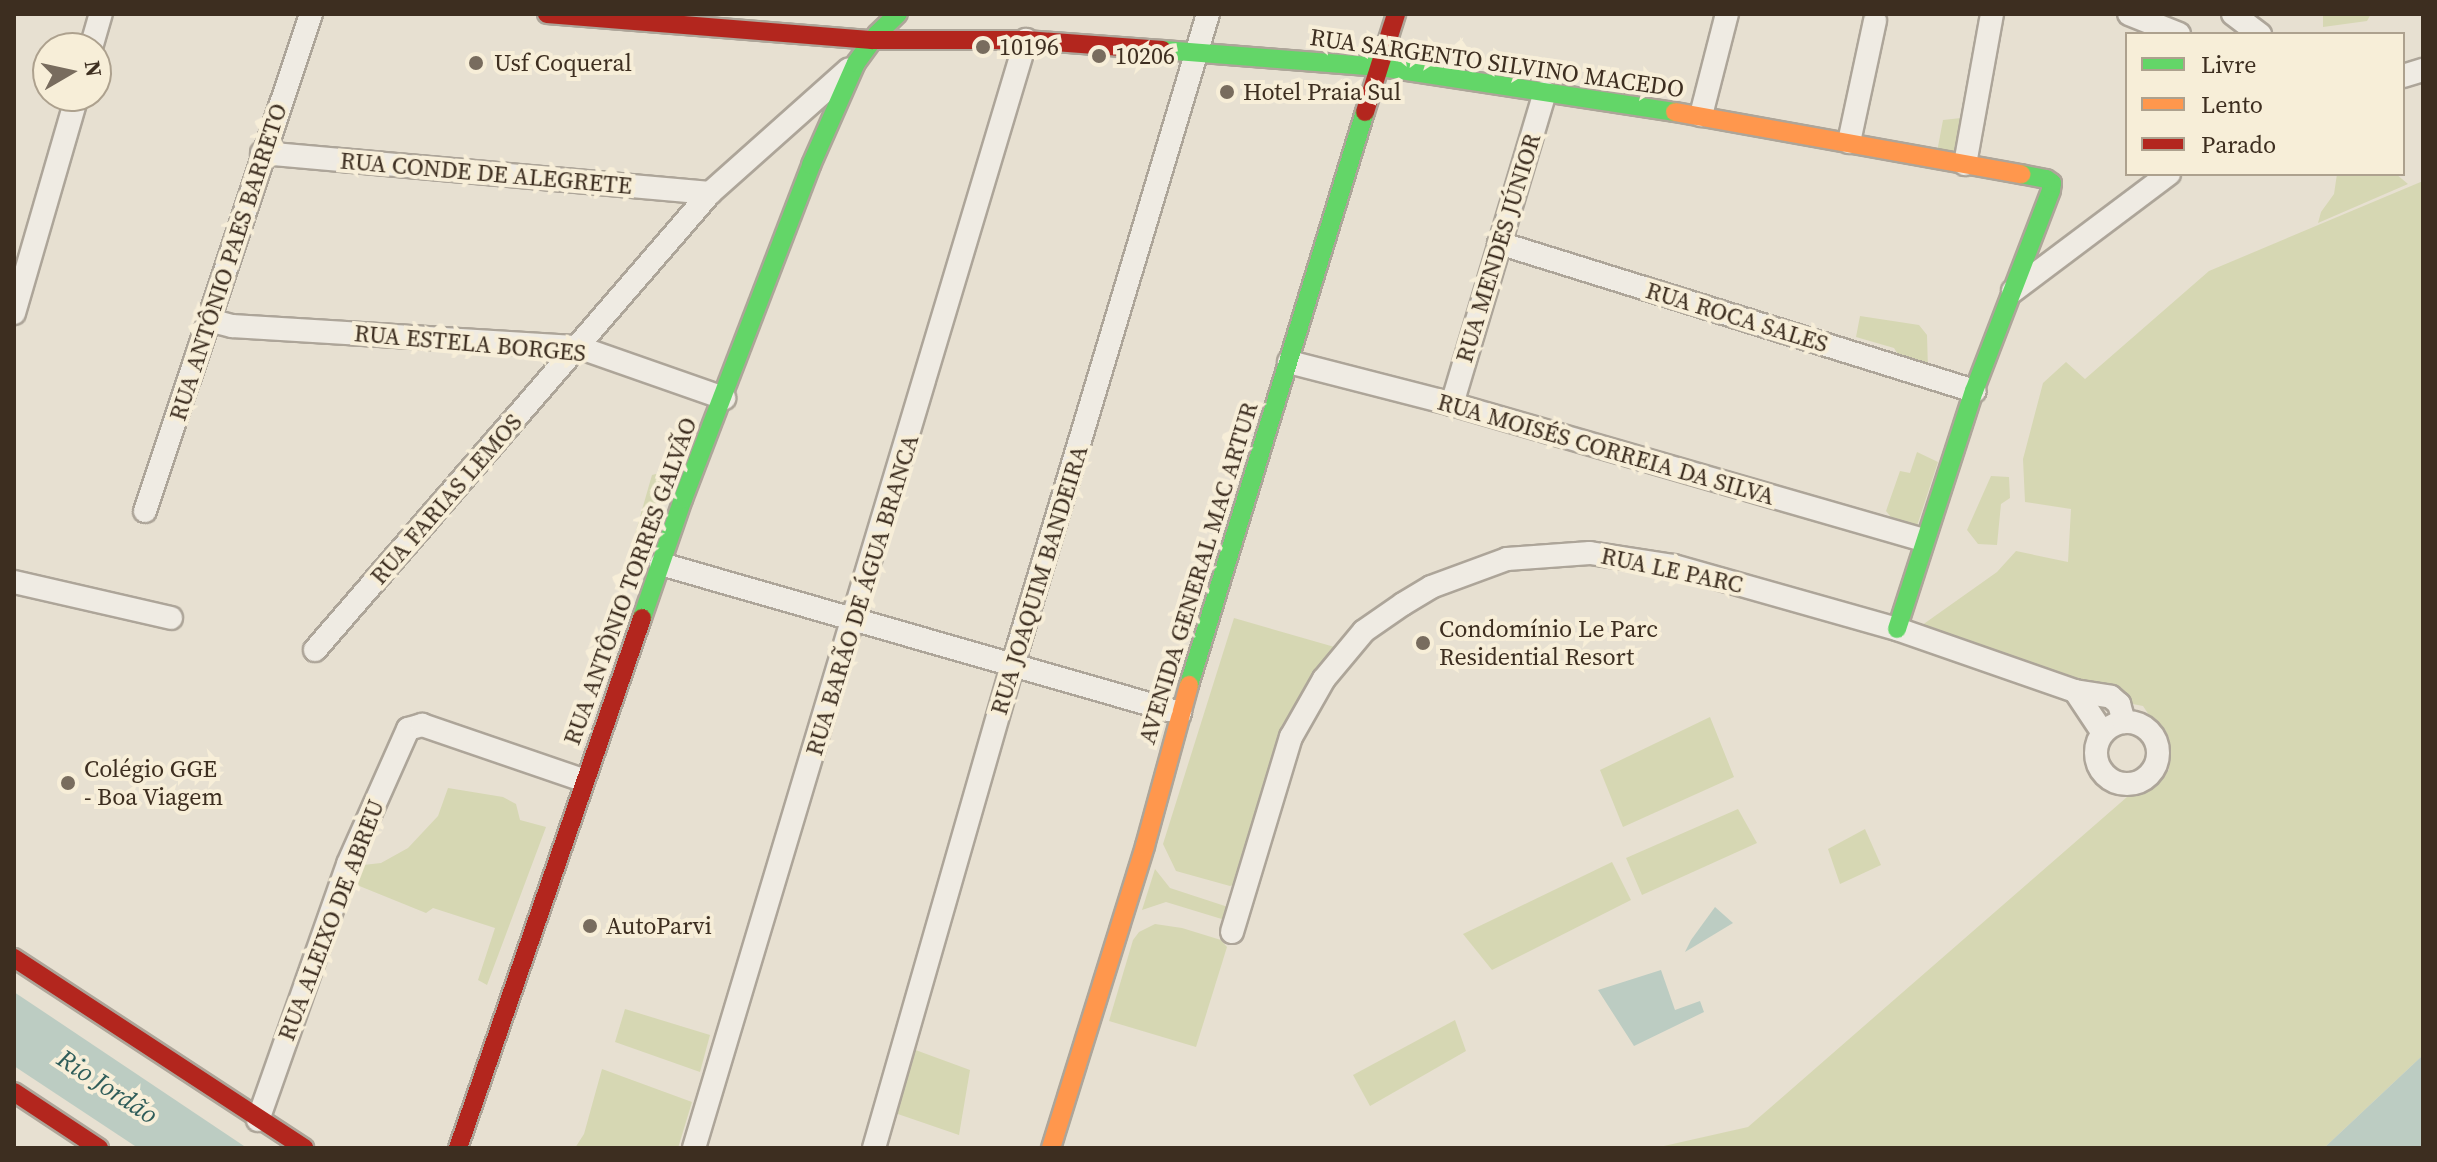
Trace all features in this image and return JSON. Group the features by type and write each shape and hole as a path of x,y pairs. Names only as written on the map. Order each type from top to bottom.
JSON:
{"main road":[{"name":"RUA SARGENTO SILVINO MACEDO","path":"547,14 872,40 1026,40 1380,67 1701,115 2024,174 2052,183 2013,291"},
{"name":"RUA ANTÔNIO TORRES GALVÃO","path":"458,1148 583,780 811,165 856,63 872,40 898,14"},
{"name":"AVENIDA GENERAL MAC ARTUR","path":"1051,1148 1145,846 1180,713 1396,14"},
{"path":"1897,629 1923,540 1974,391 2013,291"},
{"path":"22,964 256,1130"},
{"path":"22,964 75,1012 256,1130 304,1148"},
{"path":"14,1092 99,1148"}],"street":[{"name":"RUA ANTÔNIO PAES BARRETO","path":"145,511 262,153 311,14"},
{"name":"RUA JOAQUIM BANDEIRA","path":"874,1148 1012,667 1208,14"},
{"path":"1701,115 1727,14"},
{"path":"1965,164 1992,14"},
{"path":"2129,14 2174,32"},
{"path":"2233,14 2257,32"},
{"path":"1849,142 1875,21"},
{"name":"RUA BARÃO DE ÁGUA BRANCA","path":"694,1148 1026,40"},
{"name":"RUA FARIAS LEMOS","path":"315,650 710,193 856,63"},
{"name":"RUA MENDES JÚNIOR","path":"1452,404 1545,93"},
{"path":"14,313 72,112"},
{"name":"RUA CONDE DE ALEGRETE","path":"262,153 710,193"},
{"path":"2013,291 2166,176"},
{"name":"RUA ROCA SALES","path":"1499,243 1974,391"},
{"name":"RUA ESTELA BORGES","path":"209,320 232,326 578,347 724,398"},
{"name":"RUA MOISÉS CORREIA DA SILVA","path":"1289,362 1452,404 1923,540"},
{"name":"RUA LE PARC","path":"1232,932 1291,737 1310,699 1364,631 1431,587 1507,559 1590,553 1674,566 1897,629 2075,691 2111,697 2119,704 2124,722 2141,725 2155,740 2157,761 2146,778 2127,784 2109,778 2097,762 2098,742 2103,733"},
{"path":"661,564 1180,713"},
{"path":"14,582 171,618"},
{"path":"2075,691 2103,733 2124,722"},
{"name":"RUA ALEIXO DE ABREU","path":"256,1130 348,864 408,729 414,725 583,780"}],"green space":[{"path":"2323,14 2371,14 2367,21 2323,27"},
{"path":"1970,117 1963,158 1937,152 1943,120"},
{"path":"2337,176 2398,176 2408,184 2318,223 2321,212 2334,194"},
{"path":"2423,181 2423,1055 2324,1148 1655,1148 1748,1127 2127,797 2169,770 2167,742 2143,706 2112,700 1918,628 1997,572 2016,551 2068,562 2071,509 2025,502 2023,459 2043,383 2066,362 2085,379 2209,271"},
{"path":"1860,316 1919,325 1927,335 1928,369 1901,359 1894,348 1856,337"},
{"path":"1917,452 1938,462 1915,532 1895,522 1886,511 1900,471 1910,473"},
{"path":"668,471 632,570 627,562 652,475"},
{"path":"1991,476 2009,477 2010,498 2001,504 1997,545 1978,544 1967,530"},
{"path":"1234,618 1338,648 1301,696 1289,721 1237,884 1230,886 1176,871 1163,844"},
{"path":"1710,717 1734,777 1623,827 1600,770"},
{"path":"448,788 503,797 516,804 520,820 546,827 487,985 478,980 495,928 433,908 426,913 352,883 363,865 381,863 408,848 438,816"},
{"path":"1738,809 1757,843 1642,895 1626,858"},
{"path":"1865,829 1881,865 1840,884 1828,849"},
{"path":"1612,862 1631,900 1492,970 1463,934"},
{"path":"1155,869 1170,888 1228,907 1225,920 1166,902 1142,910"},
{"path":"1155,924 1182,928 1221,940 1227,947 1196,1047 1109,1021 1133,940 1139,932"},
{"path":"625,1009 710,1035 700,1072 615,1042"},
{"path":"1455,1020 1466,1051 1370,1106 1353,1075"},
{"path":"910,1048 970,1070 959,1135 892,1112"},
{"path":"602,1069 692,1102 678,1148 575,1148 584,1134"}],"water":[{"path":"1715,907 1733,923 1685,952 1691,940"},
{"path":"1661,970 1675,1010 1700,1001 1704,1012 1634,1046 1598,990"},
{"name":"Rio Jordão","path":"14,992 247,1148 138,1148 14,1066"},
{"path":"2423,1055 2423,1148 2324,1148"}],"traffic: fast":[{"path":"642,618 683,499 811,165 856,63 877,34 898,14"},
{"path":"1163,50 1380,67 1675,112"},
{"path":"1189,685 1365,112"},
{"path":"1897,629 1974,391 2051,190 2052,183 2046,179 2021,174"}],"traffic: slow":[{"path":"1675,112 2021,174"},
{"path":"1051,1148 1145,846 1189,685"}],"traffic: jam":[{"path":"547,14 872,40 1026,40 1163,50"},
{"path":"1365,112 1396,14"},
{"path":"458,1148 642,618"},
{"path":"14,958 304,1148"},
{"path":"14,1092 99,1148"}],"place":[{"name":"10196","path":"983,47"},
{"name":"10206","path":"1099,56"},
{"name":"Usf Coqueral","path":"476,63"},
{"name":"Hotel Praia Sul","path":"1227,92"},
{"name":"Condomínio Le Parc Residential Resort","path":"1423,643"},
{"name":"Colégio GGE - Boa Viagem","path":"68,783"},
{"name":"AutoParvi","path":"590,926"}]}
